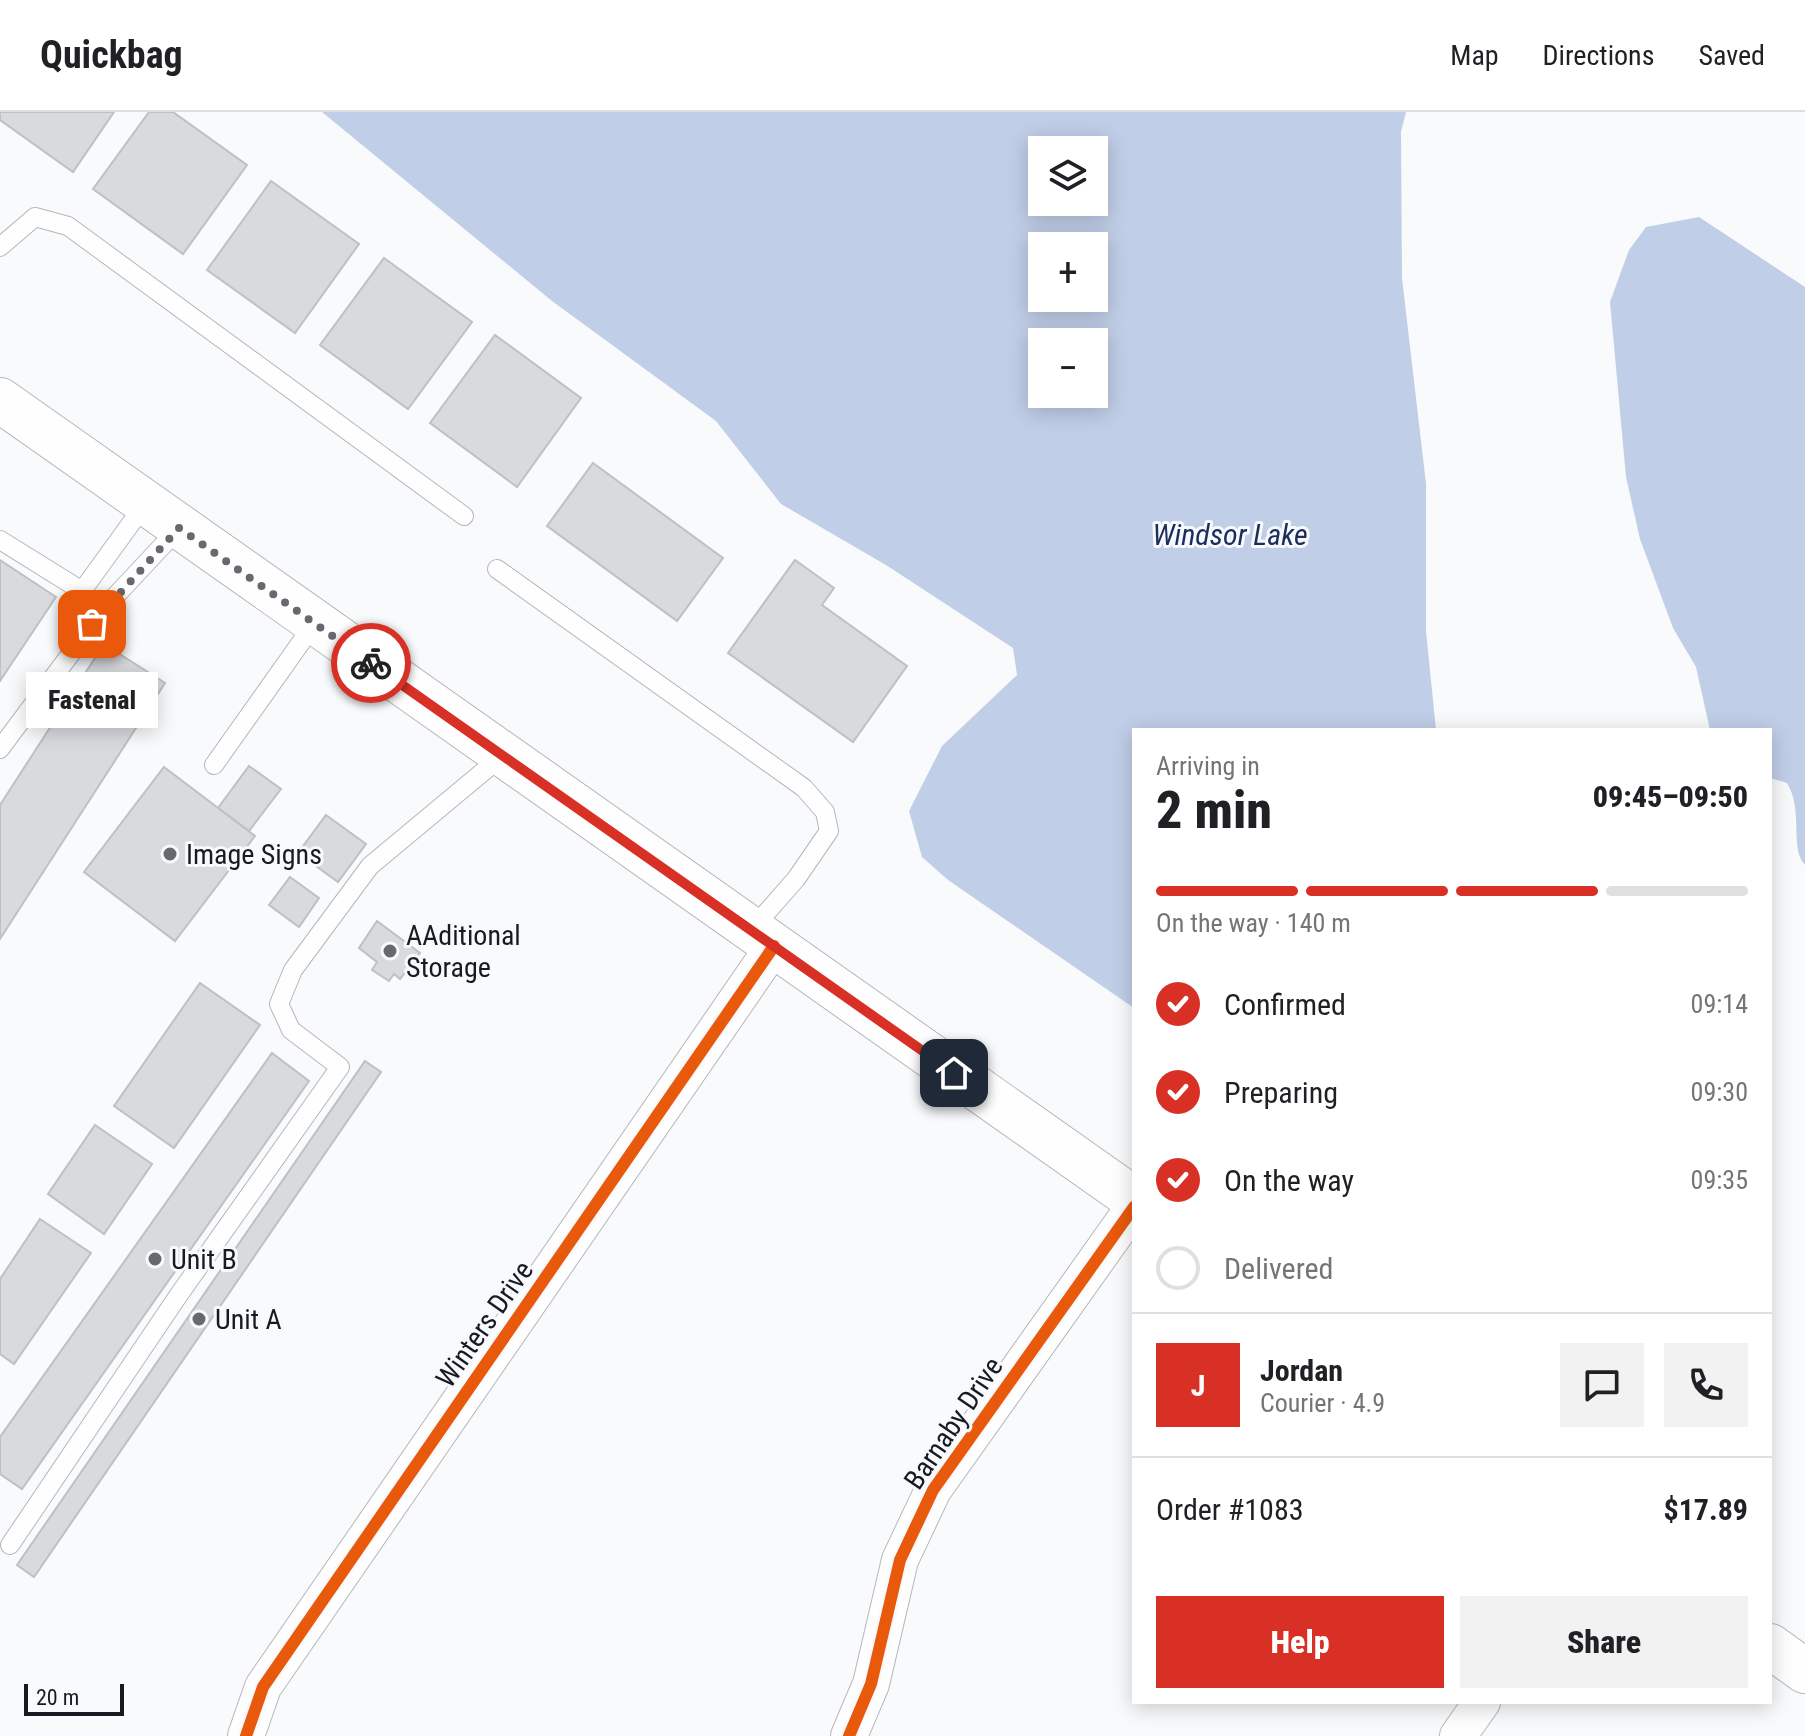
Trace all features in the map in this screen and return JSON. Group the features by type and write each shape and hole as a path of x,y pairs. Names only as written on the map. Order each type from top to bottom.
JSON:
{"main road":[{"path":"0,400 1132,1198"},
{"path":"1772,1647 1805,1671"}],"street":[{"name":"Winters Drive","path":"246,1736 263,1687 762,938"},
{"name":"Barnaby Drive","path":"849,1736 871,1684 900,1560 933,1490 1132,1210"},
{"path":"1458,1736 1481,1704"}],"lane":[{"path":"0,247 35,217 68,226 464,516"},
{"path":"0,540 82,591 162,516"},
{"path":"0,749 107,605 162,516"},
{"path":"497,569 804,788 825,812 829,831 796,879 762,938"},
{"path":"214,765 314,624"},
{"path":"10,1545 195,1272 340,1067 291,1030 279,1004 293,970 370,866 502,756"}],"water":[{"name":"Windsor Lake","path":"322,112 1406,112 1401,132 1402,278 1426,484 1426,631 1436,728 1132,728 1132,1007 948,880 922,857 909,811 942,746 1017,675 1013,648 886,565 781,504 716,421 552,301"},
{"path":"1699,217 1805,287 1805,865 1798,849 1792,794 1787,783 1772,779 1772,728 1710,728 1696,667 1673,628 1640,539 1626,477 1610,302 1629,250 1646,227"}],"building":[{"path":"0,112 114,112 73,172 0,120"},
{"path":"149,112 173,112 247,165 183,254 93,189"},
{"path":"271,181 359,244 295,333 207,270"},
{"path":"384,258 472,322 408,409 320,345"},
{"path":"495,335 581,398 517,487 430,423"},
{"path":"593,463 723,558 677,621 547,526"},
{"path":"0,560 56,597 0,681"},
{"path":"795,560 834,588 822,605 907,666 853,742 728,653"},
{"path":"104,644 165,683 0,939 0,805"},
{"path":"249,766 281,789 249,831 218,808"},
{"name":"Image Signs","path":"164,767 255,836 175,941 84,872"},
{"path":"326,815 366,844 338,882 298,853"},
{"path":"290,877 319,898 299,927 269,905"},
{"name":"AAditional Storage","path":"377,921 420,953 400,979 394,974 389,981 372,970 377,962 359,948"},
{"path":"200,983 260,1025 174,1148 114,1106"},
{"name":"Unit B","path":"272,1053 309,1081 22,1489 0,1474 0,1437"},
{"name":"Unit A","path":"365,1061 381,1072 34,1577 17,1565"},
{"path":"95,1125 152,1164 104,1234 48,1194"},
{"path":"40,1219 91,1253 14,1364 0,1354 0,1279"}],"cycle path":[{"path":"246,1736 263,1687 774,946"},
{"path":"849,1736 871,1684 900,1560 933,1490 1132,1210"}],"way so far":[{"path":"92,624 179,528 371,663"}],"place":[{"name":"Fastenal","path":"92,624"},
{"name":"Image Signs","path":"170,854"},
{"name":"AAditional Storage","path":"390,951"},
{"name":"Unit B","path":"155,1259"},
{"name":"Unit A","path":"199,1319"}],"route":[{"path":"371,663 954,1073"}]}
